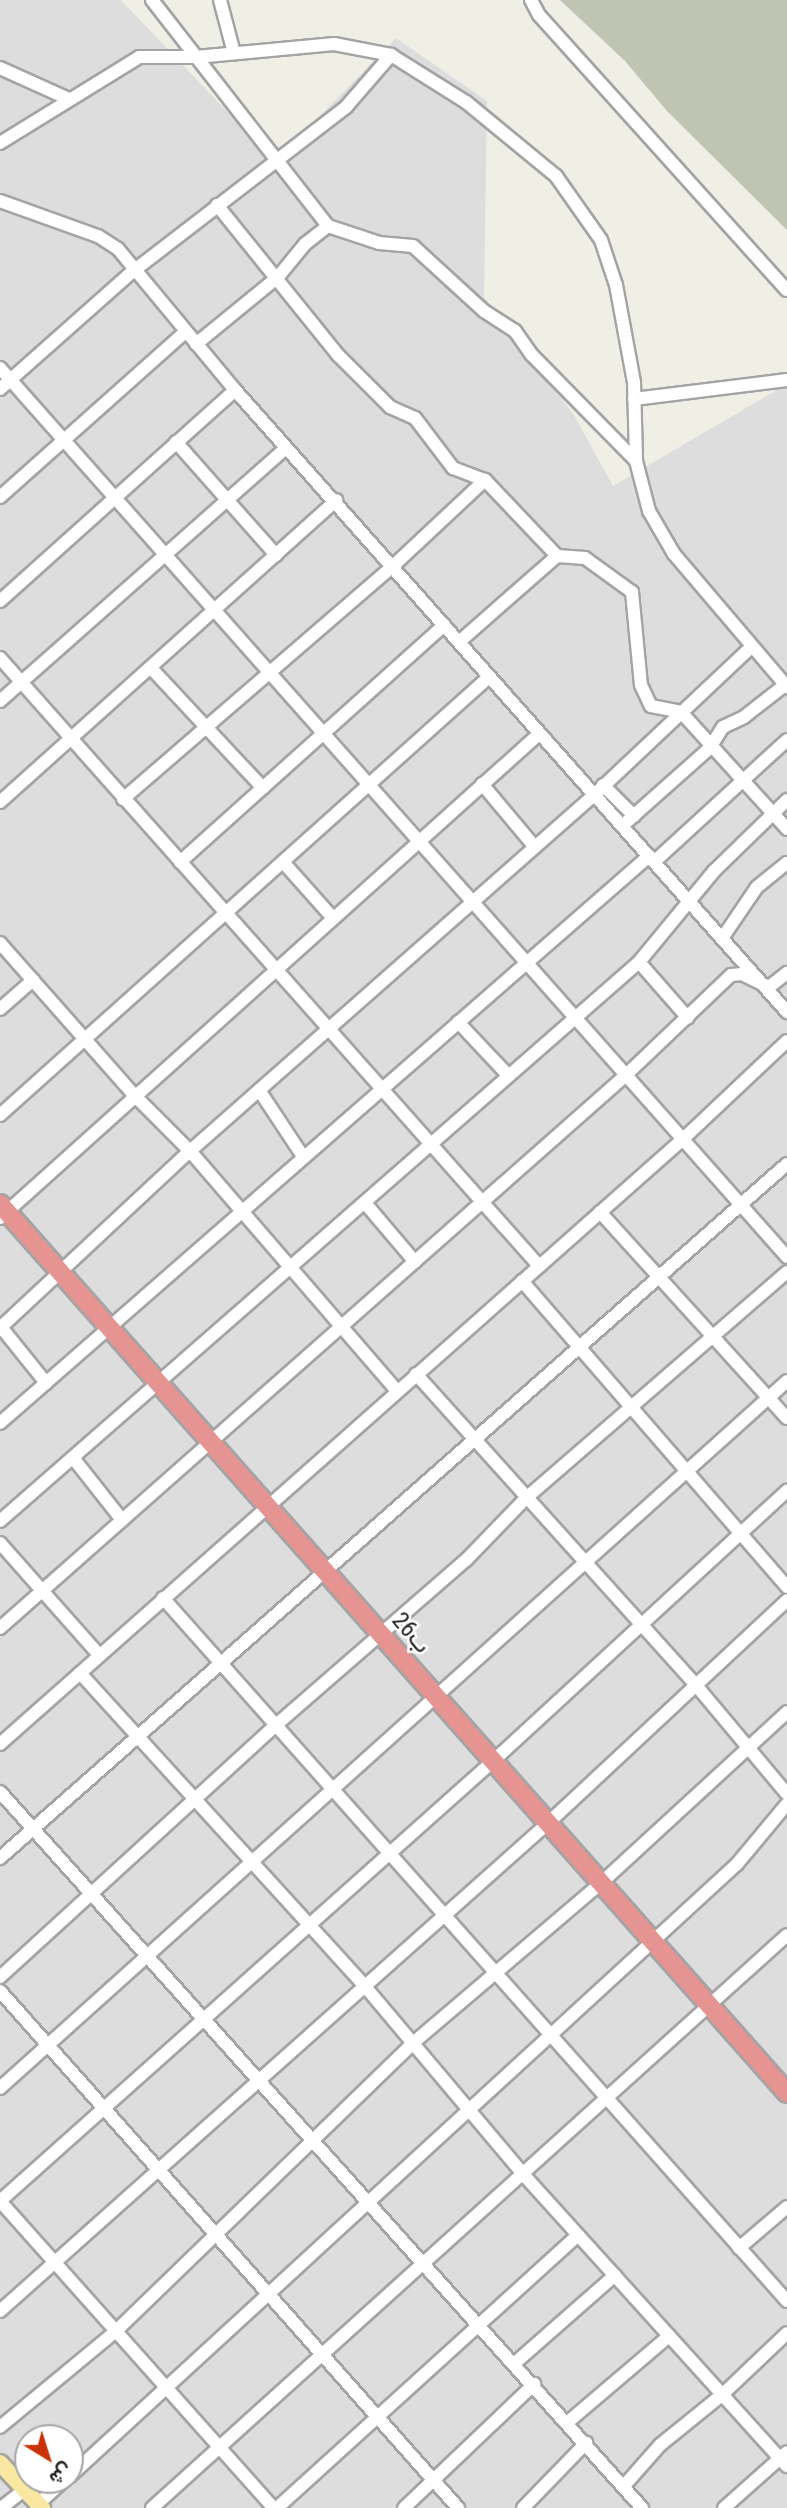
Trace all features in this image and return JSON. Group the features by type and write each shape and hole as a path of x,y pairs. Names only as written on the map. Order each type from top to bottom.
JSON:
{"highway":[{"name":"26ب","path":"2,1211 61,1274 787,2093"}],"main road":[{"path":"0,2463 14,2479"}],"street":[{"path":"152,0 281,161 328,226 379,243 413,246 484,312 515,331 532,355 636,461"},
{"path":"220,0 234,53"},
{"path":"531,0 548,25 787,290"},
{"path":"0,143 139,57 195,57 334,44 391,55 466,102 518,142 577,201 601,240 617,285 634,399 636,461 649,511 674,554 786,686 744,718 723,727 711,746 622,826"},
{"path":"0,389 132,272 217,205 281,161 346,107 391,55"},
{"path":"0,68 69,99"},
{"path":"0,201 108,241 234,390 336,500 593,796 692,900 769,987 787,1012"},
{"path":"217,205 278,277 338,355 380,397 415,418 453,468 485,480 557,556 585,558 632,592 640,685 651,706 681,712 787,829"},
{"path":"196,344 278,277 305,244 328,226"},
{"path":"0,496 185,332"},
{"path":"0,368 162,556 787,1256"},
{"path":"634,399 787,380"},
{"path":"0,601 234,390"},
{"path":"176,442 276,555"},
{"path":"0,701 286,448"},
{"path":"123,799 266,671 393,566 485,480"},
{"path":"0,802 336,500"},
{"path":"459,642 557,556"},
{"path":"180,862 444,625"},
{"path":"46,1383 1,1327 61,1274 190,1151 593,796 751,646"},
{"path":"0,659 539,1266"},
{"path":"151,668 263,788"},
{"path":"0,1115 83,1036 226,914 489,677"},
{"path":"2,1211 135,1096 417,841 540,734"},
{"path":"0,1423 110,1330 380,1087 744,781 787,740"},
{"path":"482,784 534,846"},
{"path":"603,785 634,816"},
{"path":"0,1521 292,1269 508,1074 639,962 692,900 787,800"},
{"path":"283,863 332,917"},
{"path":"723,937 757,887 787,863"},
{"path":"0,943 135,1096 190,1151 397,1391"},
{"path":"639,962 688,1018"},
{"path":"769,987 787,973"},
{"path":"0,1628 483,1203 688,1018 731,975 742,974 769,987"},
{"path":"0,1009 33,980"},
{"path":"458,1022 508,1074"},
{"path":"0,1744 683,1139 787,1041"},
{"path":"259,1090 302,1155"},
{"path":"0,1858 787,1164"},
{"path":"365,1203 415,1262"},
{"path":"600,1212 715,1334 787,1418"},
{"path":"0,1976 276,1725 466,1560 526,1498 787,1272"},
{"path":"522,1280 787,1587"},
{"path":"416,1374 695,1684 787,1794"},
{"path":"0,2088 50,2048 251,1861 436,1700 685,1469 787,1381"},
{"path":"74,1459 122,1520"},
{"path":"578,2235 377,2420 276,2508 0,2201 105,2110 387,1852 492,1762 787,1491"},
{"path":"0,1543 99,1655"},
{"path":"163,1598 603,2098 787,2301"},
{"path":"0,2311 157,2173 441,1914 547,1824 787,1600"},
{"path":"80,1673 192,1800 251,1861 306,1926 363,1984 522,2173 785,2459 724,2508"},
{"path":"0,2427 116,2331 414,2043 600,1884 747,1745 787,1712"},
{"path":"0,1792 261,2078 368,2204 534,2384 642,2508"},
{"path":"84,2463 737,1864 787,1804"},
{"path":"152,2508 322,2358 603,2098 787,1935"},
{"path":"0,1991 157,2173 458,2508"},
{"path":"739,2248 787,2207"},
{"path":"515,2363 615,2275"},
{"path":"623,2487 660,2445 723,2394 787,2333"},
{"path":"568,2422 670,2336"},
{"path":"404,2508 534,2384"},
{"path":"523,2508 586,2443"},
{"path":"1,2508 19,2494"}],"shaded area":[{"path":"0,0 121,0 275,162 396,38 487,101 484,297 574,415 613,486 787,384 787,2508 0,2508"},
{"path":"560,0 787,0 787,230 667,111 625,61"}]}
